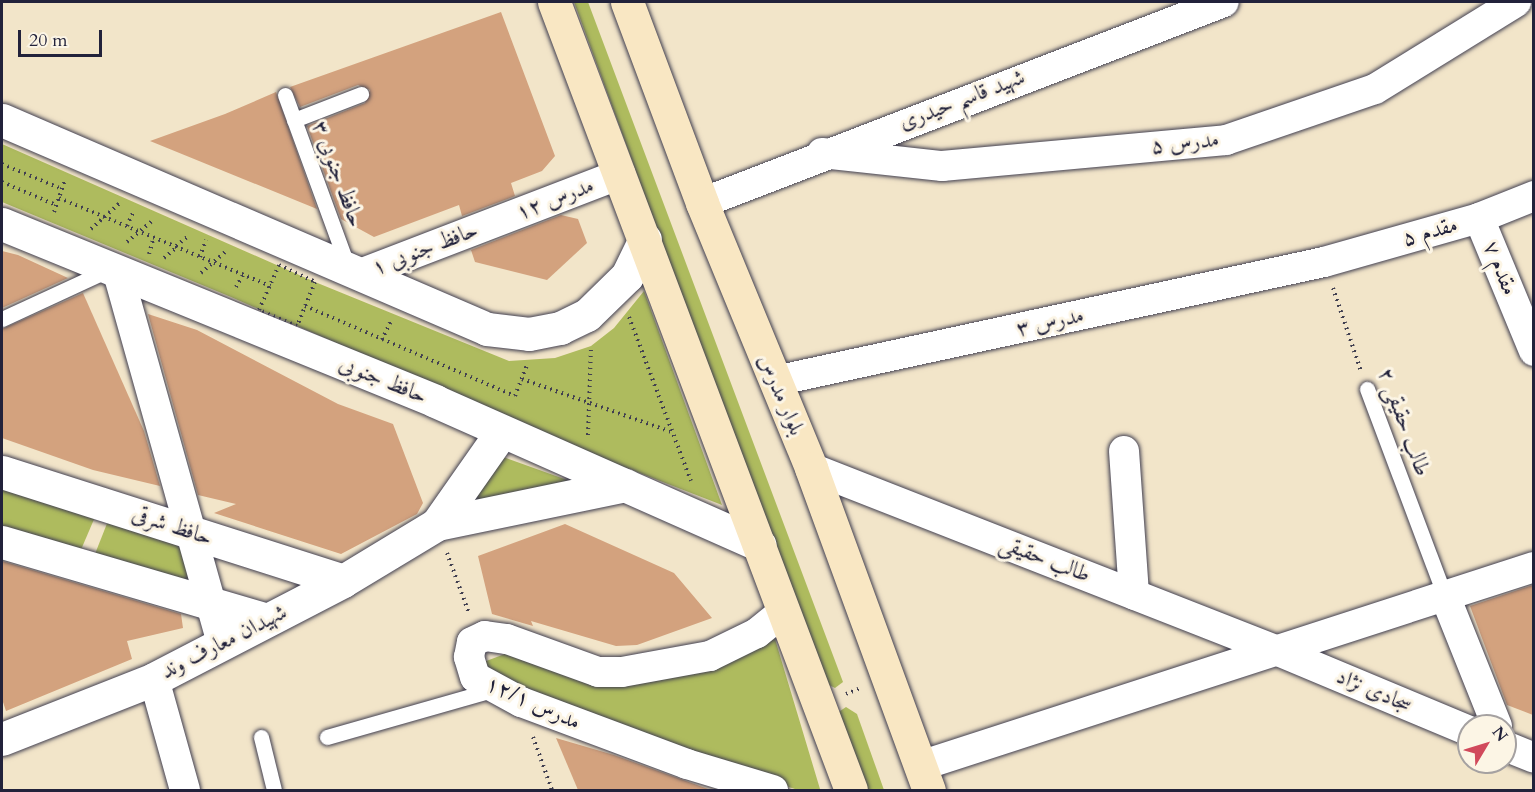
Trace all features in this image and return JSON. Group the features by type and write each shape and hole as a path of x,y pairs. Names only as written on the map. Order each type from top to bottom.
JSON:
{"main road":[{"path":"554,2 760,545 850,790"},
{"name":"بلوار مدرس","path":"627,2 702,203 811,468 925,778"}],"street":[{"name":"شهید قاسم حیدری","path":"702,203 822,153 1224,2"},
{"name":"مدرس ۵","path":"822,153 942,166 1226,140 1375,89 1516,2"},
{"path":"2,120 487,329 529,334 560,328 589,314 627,276 645,240"},
{"name":"مدرس ۱۲","path":"490,224 620,174"},
{"name":"مقدم ۵","path":"1324,262 1479,218 1533,196"},
{"name":"مقدم ۷","path":"1479,218 1533,351"},
{"name":"حافظ جنوبی","path":"2,224 118,262 760,545"},
{"name":"حافظ جنوبی ۱","path":"354,271 490,224"},
{"path":"118,262 209,603 222,643"},
{"name":"مدرس ۳","path":"775,381 1324,262"},
{"path":"437,524 502,431"},
{"path":"1124,450 1134,594"},
{"name":"طالب حقیقی","path":"811,468 1278,651"},
{"name":"حافظ شرقی","path":"2,472 343,582"},
{"path":"437,524 626,485"},
{"name":"شهیدان معارف وند","path":"2,739 154,679 343,582 437,524"},
{"path":"2,542 267,620"},
{"path":"925,778 1278,651 1533,567"},
{"path":"1445,596 1492,714"},
{"name":"مدرس ۱۲/۱","path":"773,790 698,768 508,695 469,668 472,642 477,637 507,639 598,672 622,672 710,656 757,633 784,611"},
{"name":"سجادی نژاد","path":"1278,651 1457,726"},
{"path":"154,679 185,790"},
{"path":"1517,751 1533,758"}],"lane":[{"path":"294,120 361,94"},
{"name":"حافظ جنوبی ۳","path":"285,95 354,271"},
{"path":"2,319 118,262"},
{"name":"طالب حقیقی ۲","path":"1367,389 1445,596"},
{"path":"327,737 508,695"},
{"path":"261,737 274,790"}],"path":[{"path":"2,164 62,189 56,205 2,182"},
{"path":"59,198 270,286 279,265"},
{"path":"127,226 137,202"},
{"path":"91,229 119,203"},
{"path":"118,262 140,231 153,219"},
{"path":"200,256 209,233"},
{"path":"164,258 187,237"},
{"path":"199,275 227,250"},
{"name":"طالب حقیقی ۲","path":"1324,262 1367,389"},
{"path":"315,282 305,306 515,396 528,362"},
{"path":"627,311 693,486"},
{"path":"383,339 395,313"},
{"path":"588,443 591,346"},
{"path":"522,379 672,433"},
{"path":"437,524 477,637"},
{"path":"818,703 888,680"},
{"path":"508,695 552,790"}],"green space":[{"path":"574,2 588,2 843,682 835,688 823,682"},
{"path":"2,144 315,282 509,361 555,358 591,346 614,328 644,291 722,505 588,453 231,297 2,202"},
{"path":"495,454 581,485 472,506 468,491"},
{"path":"2,489 95,517 80,552 2,528"},
{"path":"108,521 177,545 188,558 198,593 93,559"},
{"path":"775,639 820,789 798,790 743,772 506,685 481,663 510,652 549,660 746,651"},
{"path":"846,707 857,714 884,790 863,790 837,713"}],"building":[{"path":"501,12 555,156 542,171 511,183 515,196 462,216 459,205 374,237 341,219 307,126 365,103 370,90 358,85 300,107 290,87"},
{"path":"276,92 317,209 150,141 225,114"},
{"path":"561,215 578,219 587,243 547,280 475,262 471,250"},
{"path":"2,251 18,255 68,278 2,308"},
{"path":"83,293 144,431 160,486 93,470 2,438 2,329"},
{"path":"148,314 197,330 338,404 393,424 423,503 417,514 341,554 214,513 236,504 198,495"},
{"path":"565,524 674,573 712,618 637,645 616,646 531,621 533,626 492,614 478,556"},
{"path":"2,561 181,614 183,628 127,641 132,659 6,711 2,699"},
{"path":"1533,585 1533,715 1507,705 1470,606"},
{"path":"556,738 614,755 711,790 578,790"}]}
